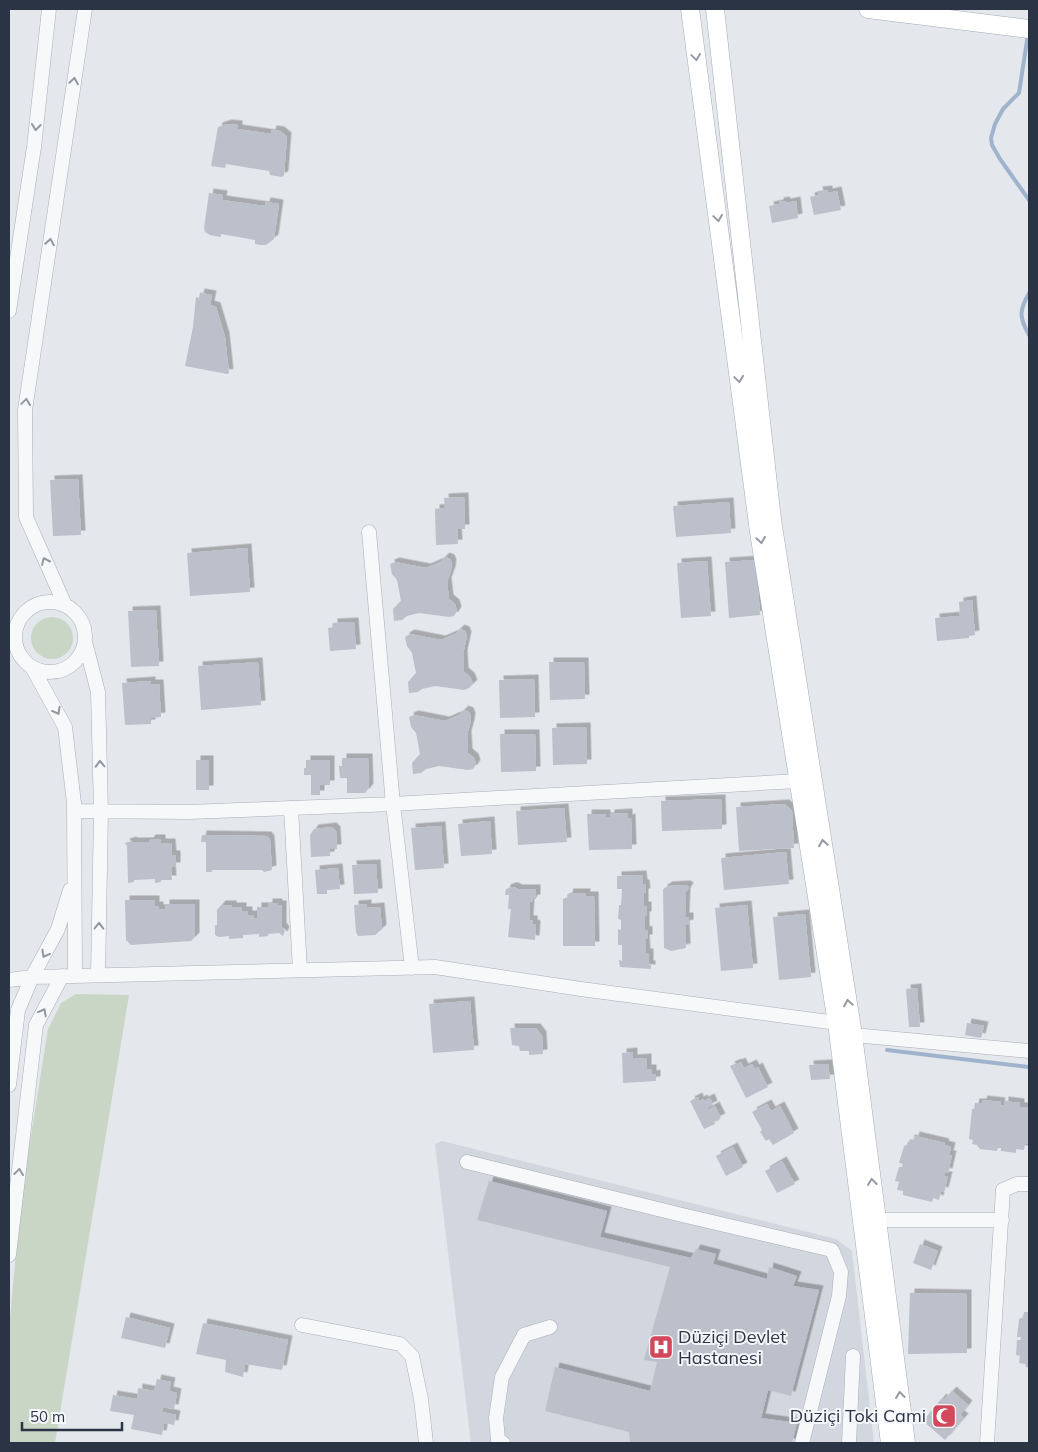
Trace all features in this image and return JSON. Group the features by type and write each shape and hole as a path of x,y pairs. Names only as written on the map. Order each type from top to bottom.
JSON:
{"main road":[{"path":"690,9 759,532 838,1023 890,1443"},
{"path":"715,9 772,520 853,1035 906,1443"},
{"path":"868,9 1025,28"}],"street":[{"path":"9,312 34,147 49,9"},
{"path":"9,615 19,655 33,669 52,673 62,671 78,660 85,642 83,624 78,616 65,605 26,517 25,410 85,9"},
{"path":"369,532 393,804 412,968"},
{"path":"15,636 17,625 29,609 38,604 48,602 65,605"},
{"path":"85,642 98,692 101,811 98,975"},
{"path":"9,1255 36,1025 69,976 74,876 74,811 65,727 33,669"},
{"path":"74,811 189,812 393,804 798,781"},
{"path":"292,808 300,970"},
{"path":"9,1085 18,1010 32,976 58,929 74,876"},
{"path":"9,980 32,976 435,967 581,989 838,1023 853,1035 1029,1052"},
{"path":"467,1162 832,1250 842,1272 839,1296 802,1443"},
{"path":"987,1443 1003,1190 1017,1184 1029,1184"},
{"path":"877,1220 1002,1220"},
{"path":"302,1325 400,1344 412,1356 422,1399 426,1443"},
{"path":"503,1443 498,1440 496,1418 502,1378 524,1335 550,1327"},
{"path":"849,1443 853,1356"}],"shaded area":[{"name":"Düziçi Devlet Hastanesi","path":"442,1141 836,1239 852,1251 874,1443 471,1443 435,1144"}],"green space":[{"path":"52,617 67,623 73,638 67,653 52,659 37,653 31,638 37,623"},
{"path":"76,994 129,995 55,1443 9,1443 9,1329 21,1198 48,1029 61,1003"}],"building":[{"path":"227,124 238,125 238,129 271,134 272,130 280,131 287,137 284,175 282,177 270,175 269,171 226,164 225,168 211,166 218,127"},
{"path":"828,190 828,193 837,191 841,210 814,215 810,197 819,195 818,191"},
{"path":"209,193 223,195 222,200 265,206 266,202 279,204 274,239 266,245 260,245 255,244 255,240 221,234 221,237 205,232"},
{"path":"785,201 786,203 796,201 798,218 772,223 769,206"},
{"path":"200,293 212,295 210,305 216,307 225,337 229,373 227,374 185,366 193,327 196,297 199,298"},
{"path":"78,479 81,535 53,536 50,480"},
{"path":"464,497 465,529 457,529 458,544 436,545 435,509 445,508 444,498"},
{"path":"729,502 731,533 676,537 673,506"},
{"path":"247,548 250,592 190,596 187,553"},
{"path":"445,557 450,559 452,564 447,582 449,599 455,604 457,611 454,616 419,613 394,621 393,609 401,601 397,580 392,574 390,564 395,562 426,568 440,562"},
{"path":"756,560 760,615 729,618 725,562"},
{"path":"707,561 711,616 681,618 677,563"},
{"path":"972,600 975,635 969,636 969,638 937,641 935,618 960,616 959,602"},
{"path":"156,610 159,666 131,667 128,611"},
{"path":"354,622 356,649 330,651 328,628 333,627 333,623"},
{"path":"460,629 465,631 467,636 463,654 464,672 470,677 473,684 464,690 435,686 409,693 408,682 416,673 412,653 407,646 405,637 410,634 441,640 455,634"},
{"path":"258,662 261,705 201,710 198,666"},
{"path":"549,662 584,662 585,699 550,700"},
{"path":"534,679 535,717 500,718 499,680"},
{"path":"151,681 151,684 159,684 161,717 151,718 151,724 125,725 122,683"},
{"path":"464,710 469,712 471,717 467,735 468,753 474,758 476,764 473,769 439,766 413,774 412,763 420,754 416,733 411,727 409,717 414,715 445,721 459,715"},
{"path":"586,727 587,764 553,765 552,728"},
{"path":"500,734 535,734 536,771 501,772"},
{"path":"342,758 368,758 369,788 365,793 347,793 347,778 340,778 339,766 342,766"},
{"path":"196,760 209,760 209,790 196,790"},
{"path":"306,760 330,760 330,785 320,785 320,795 311,795 311,775 304,775"},
{"path":"721,799 722,829 662,831 661,801"},
{"path":"785,804 792,811 794,848 739,851 736,807"},
{"path":"564,808 567,842 518,845 516,811"},
{"path":"628,813 628,819 631,818 632,849 589,850 587,814 606,814 606,817 610,817 610,814"},
{"path":"490,821 492,854 461,856 458,824"},
{"path":"441,826 444,868 415,870 411,828"},
{"path":"332,827 336,831 337,849 330,849 330,856 311,857 310,835 314,829"},
{"path":"202,835 267,836 270,840 272,870 264,872 262,870 212,870 212,872 206,872 206,842 201,842"},
{"path":"151,839 161,839 161,843 171,843 172,855 176,855 176,867 171,867 172,880 161,880 161,882 155,883 155,879 134,880 134,882 128,883 127,846 125,843 132,841 149,842"},
{"path":"786,852 789,884 724,890 721,858"},
{"path":"376,864 378,893 354,894 352,865"},
{"path":"338,868 340,889 327,890 327,894 317,894 315,870"},
{"path":"642,875 646,893 644,893 644,906 647,906 647,916 645,916 645,930 648,931 648,939 645,939 646,953 649,953 651,969 620,967 619,960 622,961 622,945 618,945 618,929 621,930 621,920 618,919 622,889 617,889 617,876"},
{"path":"686,885 689,887 686,892 685,917 689,917 689,924 685,925 686,948 671,951 664,948 663,889 668,886"},
{"path":"511,887 536,889 536,899 530,902 529,920 533,920 533,924 536,925 535,940 508,937 511,909 508,909 509,895 505,895 506,889"},
{"path":"569,893 586,893 586,896 594,896 595,946 563,946 563,899 568,897"},
{"path":"125,900 155,900 155,906 159,906 159,909 165,909 165,904 195,904 195,937 191,941 131,945 126,940"},
{"path":"268,903 282,905 282,927 285,931 283,936 279,933 259,937 259,934 243,935 243,938 229,939 229,936 219,937 215,935 217,910 221,905 242,907 242,911 248,911 248,915 253,915 254,919 257,918 257,907 268,907"},
{"path":"367,904 367,908 380,907 382,929 375,935 358,936 354,905"},
{"path":"747,905 753,968 721,971 715,908"},
{"path":"805,914 811,977 779,980 773,917"},
{"path":"917,988 920,1027 909,1027 906,989"},
{"path":"470,1001 474,1050 433,1053 429,1004"},
{"path":"967,1023 984,1026 981,1038 965,1035"},
{"path":"510,1028 536,1028 542,1036 543,1054 529,1055 529,1051 520,1051 519,1046 512,1045"},
{"path":"633,1052 633,1059 647,1058 647,1069 652,1069 652,1075 656,1074 656,1081 623,1083 622,1053"},
{"path":"741,1062 744,1068 752,1064 755,1069 758,1067 768,1087 746,1098 730,1066"},
{"path":"828,1064 830,1079 811,1080 809,1065"},
{"path":"698,1097 699,1101 710,1098 713,1105 707,1108 708,1110 715,1106 721,1118 714,1121 715,1124 704,1129 690,1101"},
{"path":"983,1100 1001,1102 1000,1105 1004,1106 1004,1101 1020,1103 1020,1107 1028,1107 1028,1144 1025,1144 1024,1150 1016,1149 1016,1153 1001,1151 1001,1148 998,1148 997,1151 980,1149 977,1145 972,1144 973,1140 969,1139 972,1109 974,1109 975,1103 982,1103"},
{"path":"767,1104 771,1111 780,1106 794,1133 773,1145 769,1139 766,1141 760,1132 762,1130 752,1112"},
{"path":"915,1136 945,1143 944,1145 951,1147 949,1155 952,1155 948,1173 945,1172 944,1176 948,1176 944,1192 941,1191 939,1200 933,1198 932,1202 903,1195 903,1191 897,1190 899,1182 895,1181 899,1167 902,1167 903,1164 899,1163 904,1146 909,1144 910,1139 914,1140"},
{"path":"733,1147 743,1167 726,1176 716,1156"},
{"path":"782,1161 795,1184 777,1193 765,1171"},
{"path":"489,1181 607,1211 600,1237 691,1258 696,1249 716,1254 713,1264 767,1279 769,1267 797,1276 793,1286 819,1290 791,1396 768,1390 761,1418 797,1423 792,1443 630,1443 629,1432 545,1411 555,1367 650,1391 657,1362 644,1360 670,1267 477,1220"},
{"path":"920,1244 938,1251 931,1270 913,1263"},
{"path":"910,1293 967,1294 967,1353 908,1354"},
{"path":"1024,1312 1029,1312 1029,1368 1025,1364 1019,1363 1020,1356 1016,1355 1017,1340 1021,1340 1021,1337 1017,1337 1019,1319 1024,1317"},
{"path":"126,1317 170,1328 165,1348 121,1338"},
{"path":"203,1323 288,1340 282,1370 245,1364 243,1377 225,1372 226,1360 196,1354"},
{"path":"157,1379 171,1382 169,1391 177,1393 174,1409 163,1407 162,1412 176,1415 174,1425 164,1423 162,1435 131,1429 134,1415 110,1411 113,1395 137,1399 138,1388 154,1391"},
{"name":"Düziçi Toki Cami","path":"952,1391 968,1405 960,1415 964,1418 945,1440 923,1421 942,1398 944,1400"}],"waterway":[{"path":"1028,34 1019,93 1003,109 995,124 991,138 992,145 1000,159 1029,200"},
{"path":"1029,293 1022,309 1023,323 1029,335"},
{"path":"887,1050 1029,1067"}],"place":[{"name":"Düziçi Devlet Hastanesi","path":"661,1347"},
{"name":"Düziçi Toki Cami","path":"944,1416"}]}
